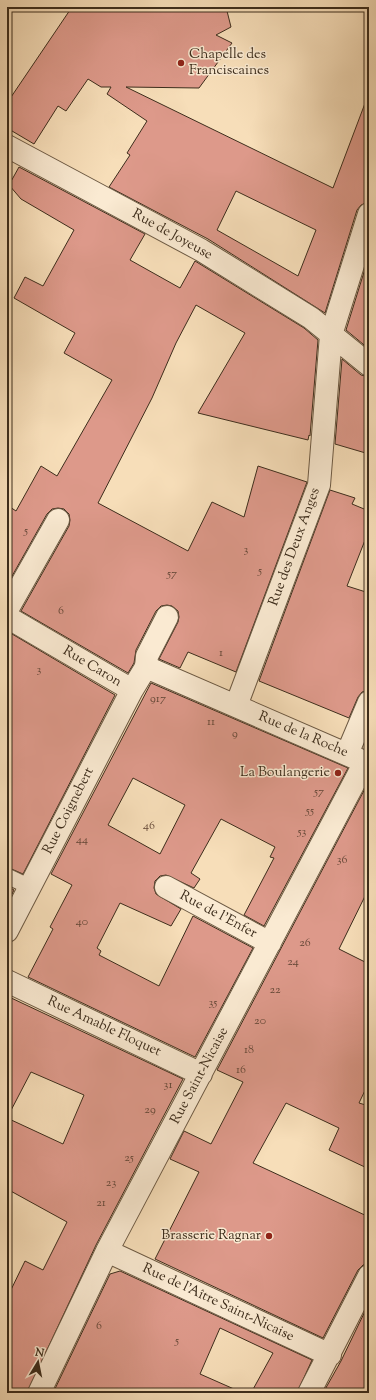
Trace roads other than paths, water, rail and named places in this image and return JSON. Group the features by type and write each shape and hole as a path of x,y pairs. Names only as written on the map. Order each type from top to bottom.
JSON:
{"street":[{"name":"Rue de Joyeuse","path":"8,150 201,250 311,318 369,365"},
{"name":"Rue des Deux Anges","path":"236,706 319,485 331,335 369,214"},
{"path":"7,610 58,520"},
{"name":"Rue Caron","path":"7,617 132,690 146,667"},
{"path":"167,617 147,656 146,667 236,706"},
{"name":"Rue Coignebert","path":"7,931 132,690"},
{"name":"Rue Saint-Nicaise","path":"39,1393 108,1251 270,943 360,760 369,702"},
{"name":"Rue de la Roche","path":"236,706 360,760"},
{"name":"Rue de l'Enfer","path":"166,887 270,943"},
{"name":"Rue Amable Floquet","path":"7,981 201,1074"},
{"name":"Rue de l'Aître Saint-Nicaise","path":"108,1251 330,1355"},
{"path":"309,1393 330,1355 369,1276"}],"lane":[{"path":"7,876 30,887"}],"place":[{"name":"Chapelle des Franciscaines","path":"181,63"},
{"name":"La Boulangerie","path":"338,773"},
{"name":"Brasserie Ragnar","path":"269,1236"}]}
